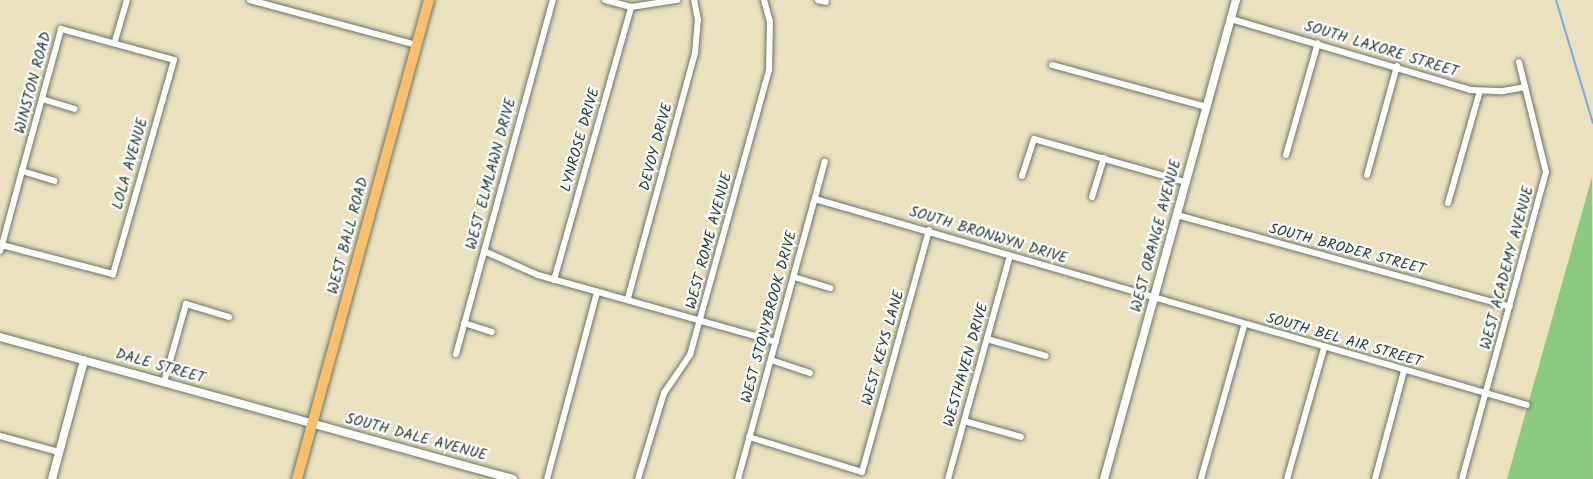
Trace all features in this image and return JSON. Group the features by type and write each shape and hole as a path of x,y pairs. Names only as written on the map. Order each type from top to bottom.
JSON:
{"main road":[{"name":"WEST BALL ROAD","path":"297,479 429,0"}],"street":[{"path":"115,41 127,0"},
{"path":"250,0 268,2 417,45"},
{"name":"WEST ELMLAWN DRIVE","path":"456,354 552,0"},
{"path":"605,0 631,7 677,0"},
{"name":"DEVOY DRIVE","path":"628,298 694,53 698,20 694,0"},
{"name":"WEST ROME AVENUE","path":"638,479 653,421 664,393 690,355 770,70 770,22 764,0"},
{"name":"WEST ORANGE AVENUE","path":"1104,479 1236,0"},
{"name":"LYNROSE DRIVE","path":"554,280 631,7"},
{"name":"SOUTH LAXORE STREET","path":"1231,19 1480,91 1524,87"},
{"name":"WINSTON ROAD","path":"1,248 64,27 115,41"},
{"name":"LOLA AVENUE","path":"1,248 113,274 174,60 115,41"},
{"path":"1286,155 1318,43"},
{"name":"WEST ACADEMY AVENUE","path":"1462,479 1546,172 1519,63"},
{"path":"1052,65 1207,107"},
{"path":"1367,175 1397,66"},
{"path":"1448,203 1480,91"},
{"path":"42,99 75,109"},
{"path":"1022,176 1034,139 1186,182"},
{"path":"1092,197 1104,158"},
{"name":"WEST STONYBROOK DRIVE","path":"738,479 825,162"},
{"path":"22,171 55,181"},
{"name":"SOUTH BRONWYN DRIVE","path":"815,199 929,230 1154,299"},
{"name":"SOUTH BRODER STREET","path":"1177,215 1510,307"},
{"name":"WEST KEYS LANE","path":"749,437 862,471 929,230"},
{"path":"484,251 554,280 628,298 776,342"},
{"name":"WESTHAVEN DRIVE","path":"948,479 1010,256"},
{"path":"794,277 830,288"},
{"path":"547,479 597,292"},
{"name":"SOUTH BEL AIR STREET","path":"1154,299 1527,405"},
{"path":"164,382 186,304 229,316"},
{"path":"464,324 492,332"},
{"path":"1201,479 1244,326"},
{"name":"DALE STREET","path":"0,337 312,423"},
{"path":"987,339 1046,356"},
{"path":"1287,479 1324,348"},
{"path":"52,479 84,360"},
{"path":"771,360 810,373"},
{"path":"1375,479 1404,371"},
{"path":"964,421 1021,437"},
{"name":"SOUTH DALE AVENUE","path":"312,423 513,479"},
{"path":"0,436 59,452"}],"green space":[{"path":"1592,177 1593,479 1507,479"}],"waterway":[{"path":"1556,0 1593,123"}]}
